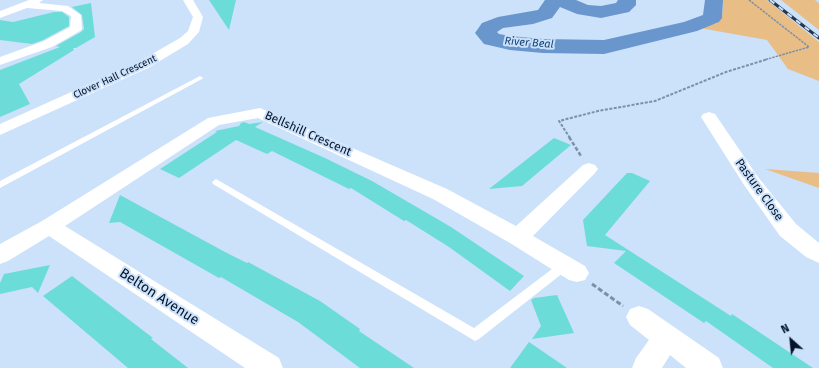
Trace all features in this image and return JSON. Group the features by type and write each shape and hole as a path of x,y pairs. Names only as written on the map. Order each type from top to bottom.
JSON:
{"street":[{"path":"0,15 38,0"},
{"name":"Clover Hall Crescent","path":"0,130 145,64 184,42 193,32 198,17 188,0"},
{"path":"0,61 48,44 76,29 76,15 64,8 26,5"},
{"name":"Bellshill Crescent","path":"0,256 214,121 260,112 440,194 518,237 570,269"},
{"name":"Pasture Close","path":"709,117 751,181 788,230 804,244 819,254"},
{"path":"518,237 589,169"},
{"name":"Belton Avenue","path":"49,226 269,368"},
{"path":"639,317 709,368"},
{"path":"646,368 667,337"}],"lane":[{"path":"0,185 200,78"},
{"path":"216,182 475,335 570,269"}],"path":[{"path":"589,169 559,121 598,111 655,101 726,72 809,47 749,0"},
{"path":"570,269 639,317"}],"shaded area":[{"path":"720,0 767,0 819,42 819,81 788,69 767,40 700,28 717,23 722,17 723,6"},
{"path":"781,0 815,0 819,3 819,30"},
{"path":"765,169 819,173 819,188"}],"building":[{"path":"209,0 236,0 229,30"},
{"path":"91,3 95,37 76,48 73,48 74,50 19,84 30,104 0,117 0,70 60,47 56,46 81,32 84,29 82,15 72,7"},
{"path":"54,12 62,12 69,17 69,26 43,40 32,44 0,40 0,20 13,22"},
{"path":"244,122 249,124 263,122 255,127 372,181 451,227 524,276 510,291 449,247 351,188 349,189 272,151 267,154 236,140 179,178 160,169 217,132 215,131 239,126"},
{"path":"554,138 571,145 522,186 489,189"},
{"path":"627,173 632,173 650,181 605,235 731,316 732,314 813,368 773,368 706,321 704,323 614,263 626,251 587,246 583,220"},
{"path":"120,195 320,301 360,329 359,331 414,368 360,368 298,322 221,277 219,278 120,222 109,223"},
{"path":"50,265 38,293 32,287 0,294 0,283 4,274"},
{"path":"72,276 153,338 151,339 188,368 128,368 43,296"},
{"path":"557,295 574,333 532,339 541,326 531,300 534,298"},
{"path":"529,342 567,368 510,368"}],"waterway":[{"name":"River Beal","path":"627,0 627,5 622,8 601,12 584,10 565,2 556,1 552,3 550,9 545,14 533,18 498,23 489,27 486,33 492,39 510,43 543,46 604,47 690,27 712,18 714,0"}],"railway":[{"path":"770,0 819,38"}]}
